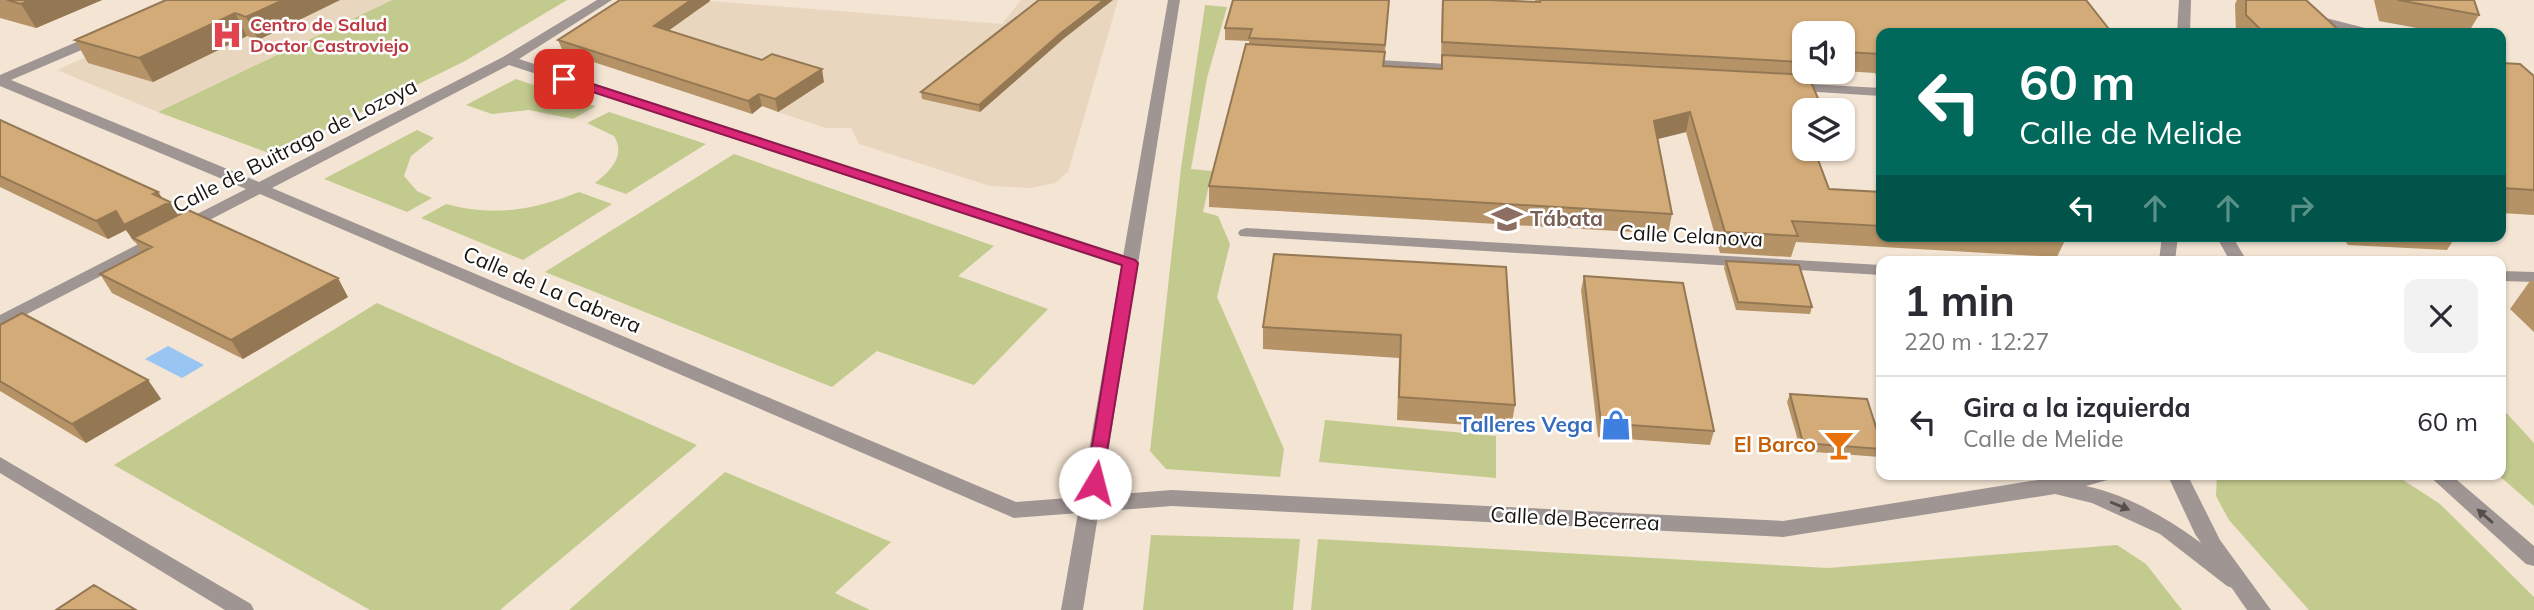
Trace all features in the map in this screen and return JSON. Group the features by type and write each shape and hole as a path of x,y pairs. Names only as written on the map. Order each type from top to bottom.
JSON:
{"street":[{"name":"Calle de Buitrago de Lozoya","path":"0,322 508,60 606,0"},
{"path":"1072,610 1092,504 1174,0"},
{"path":"2184,28 2185,0"},
{"path":"2294,14 2349,28"},
{"path":"0,80 112,32"},
{"path":"508,60 1130,263"},
{"path":"1342,62 1479,70"},
{"name":"Calle de La Cabrera","path":"0,80 1014,510 1092,504"},
{"path":"1768,86 1876,92"},
{"name":"Calle Celanova","path":"1246,233 1876,270"},
{"path":"2506,276 2534,276"},
{"path":"0,464 243,610"},
{"name":"Calle de Becerrea","path":"1092,504 1172,498 1783,529 2055,487 2081,480"},
{"path":"2180,480 2190,512 2235,580 2260,610"},
{"path":"2444,480 2534,558"},
{"name":"Calle de Becerrea","path":"2055,487 2096,496 2167,528 2235,580"}],"shaded area":[{"name":"Centro de Salud Doctor Castroviejo","path":"214,0 392,0 158,112 57,70"},
{"path":"1021,0 1118,0 1068,172 1055,183 1031,188 990,186 859,144 851,128 826,128 778,112 824,82 658,38 710,1 1002,24"}],"green space":[{"path":"392,0 567,0 465,61 274,155 158,112"},
{"path":"1205,5 1227,7 1207,78 1191,169 1212,171 1203,212 1218,216 1230,244 1217,297 1284,449 1280,477 1166,469 1150,451 1181,168"},
{"path":"516,79 596,106 573,119 529,110 492,114 466,105"},
{"path":"609,112 706,144 626,194 595,183 611,168 618,150 614,136 587,123"},
{"path":"417,130 434,138 411,156 404,176 417,191 432,198 407,212 324,179"},
{"path":"734,154 994,246 958,276 1048,309 974,385 877,351 832,387 545,272"},
{"path":"579,192 612,204 523,260 421,218 446,204 481,210 514,210"},
{"path":"377,303 697,445 500,610 370,610 114,465"},
{"path":"2506,412 2534,443 2534,506 2504,480"},
{"path":"1325,420 1496,436 1496,478 1319,462"},
{"path":"725,472 891,542 835,593 870,610 569,610"},
{"path":"2217,480 2403,480 2440,504 2534,597 2534,610 2309,610 2229,520 2216,496"},
{"path":"1151,535 1300,539 1293,610 1143,610"},
{"path":"1318,539 1828,568 2117,545 2146,564 2182,610 1311,610"}],"water":[{"path":"168,346 204,365 182,378 145,359"}],"building":[{"path":"7,0 30,0 21,4"},
{"path":"166,0 283,0 246,17 235,13 139,58 75,40"},
{"path":"620,0 691,0 654,26 762,60 772,54 822,69 775,99 759,94 748,101 558,40"},
{"path":"1039,0 1104,0 1061,33 979,105 921,92"},
{"path":"1233,0 1389,0 1385,45 1249,38 1252,29 1225,28"},
{"path":"1443,0 2086,0 2108,28 1876,28 1876,54 1855,53 1855,21 1792,21 1792,61 1442,42"},
{"path":"2246,0 2306,0 2337,28 2259,28 2246,15"},
{"path":"2398,0 2474,0 2479,15"},
{"path":"1246,44 1385,52 1383,66 1442,69 1442,55 1792,74 1792,84 1812,84 1818,98 1792,98 1792,161 1818,161 1829,189 1876,192 1876,226 1792,221 1798,236 1725,232 1690,112 1654,121 1672,214 1209,186"},
{"path":"2506,63 2520,64 2534,76 2534,190 2506,188"},
{"path":"0,120 158,192 153,194 170,202 124,225 116,211 96,221 0,176"},
{"path":"188,210 338,278 231,340 100,274 152,247 133,238"},
{"path":"1274,254 1506,267 1515,405 1399,397 1401,335 1263,327"},
{"path":"1726,261 1799,265 1812,307 1738,302"},
{"path":"1584,276 1683,283 1714,431 1601,423"},
{"path":"22,313 148,380 72,424 0,381 0,325"},
{"path":"1790,394 1867,399 1876,427 1876,449 1803,443"},
{"path":"94,585 136,610 56,610"}],"place":[{"name":"Centro de Salud Doctor Castroviejo","path":"227,35"},
{"name":"Tábata","path":"1507,219"},
{"name":"Talleres Vega","path":"1616,425"},
{"name":"El Barco","path":"1839,445"}],"route":[{"path":"564,79 1130,263 1095,483"}]}
